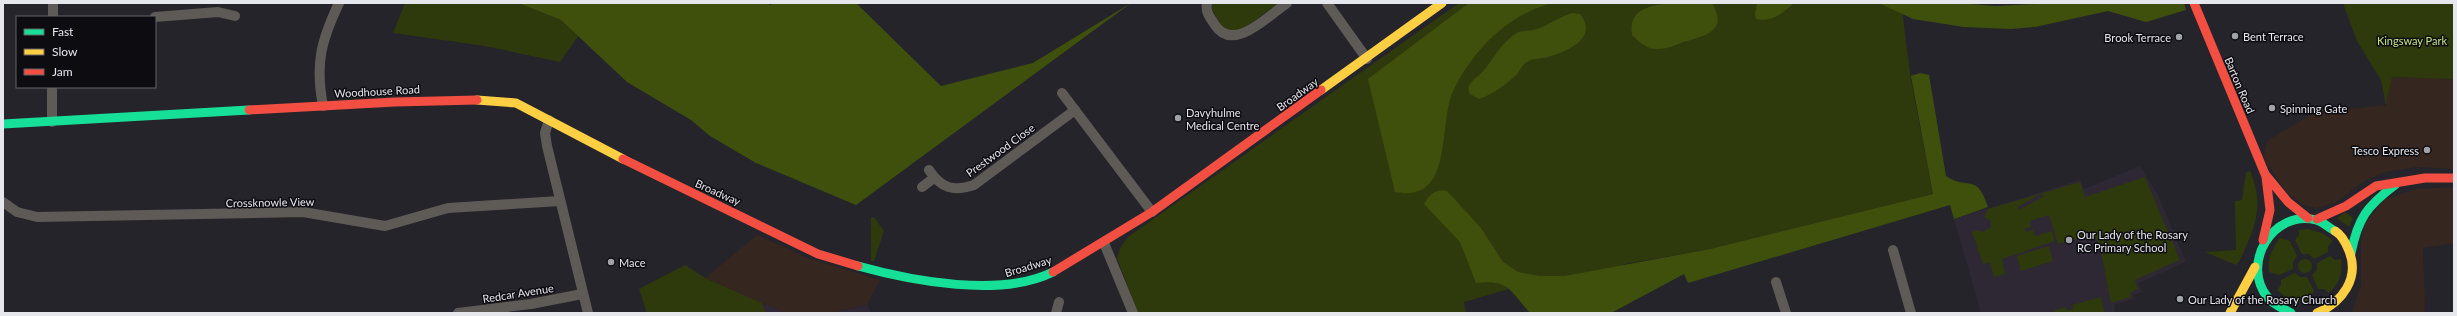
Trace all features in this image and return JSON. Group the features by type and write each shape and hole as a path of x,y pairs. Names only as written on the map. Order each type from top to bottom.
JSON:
{"street":[{"path":"53,3 53,16"},
{"path":"322,106 319,83 320,53 324,38 339,3"},
{"path":"1206,3 1206,12 1219,32 1228,36 1244,32 1286,3"},
{"path":"1327,3 1367,59"},
{"name":"Broadway","path":"549,120 566,131 678,187 754,222 792,243 825,256 875,270 970,286 1006,286 1047,275 1104,243 1152,212 1367,59 1442,3"},
{"name":"Barton Road","path":"2194,3 2265,174 2270,210 2262,242 2257,254 2256,267"},
{"path":"156,17 218,12 235,16"},
{"path":"52,88 52,122"},
{"path":"1062,93 1152,212"},
{"name":"Woodhouse Road","path":"3,124 395,102 505,100 516,103 549,120"},
{"name":"Prestwood Close","path":"922,187 931,174 941,185 952,189 962,189 974,185 1075,110"},
{"path":"549,120 545,133 582,294 588,313"},
{"name":"Barton Road","path":"2265,174 2288,202 2341,236 2351,253"},
{"path":"2262,242 2272,231 2284,223 2313,219 2346,206 2376,186 2424,178 2454,178"},
{"path":"2344,308 2346,292 2352,273 2351,253 2359,218 2374,201 2399,182"},
{"name":"Crossknowle View","path":"5,208 26,215 54,218 308,212 385,226 448,208 560,201"},
{"path":"1104,243 1133,313"},
{"path":"1893,250 1911,313"},
{"path":"2230,313 2256,267"},
{"path":"2256,267 2260,288 2268,300 2280,309 2291,313"},
{"path":"1776,282 1786,313"},
{"path":"2318,313 2337,302 2346,292"},
{"name":"Redcar Avenue","path":"458,313 531,304 582,294"},
{"path":"1056,313 1059,302"}],"shaded area":[{"path":"2392,77 2454,79 2454,169 2417,167 2385,172 2363,182 2335,203 2316,208 2303,205 2286,192 2263,157 2268,140 2309,116 2337,105 2339,110 2386,105"},
{"name":"Our Lady of the Rosary RC Primary School","path":"2140,166 2157,193 2186,262 2139,283 2142,292 2133,295 2134,299 2114,305 2116,313 1981,313 1954,219 2080,180 2084,189"},
{"path":"2454,187 2454,243 2423,248 2424,313 2352,313 2361,284 2361,240 2364,225 2384,199 2416,189"},
{"path":"757,235 810,259 880,280 867,305 830,313 785,313 705,278"},
{"path":"762,303 785,313 766,313"},
{"path":"867,305 871,313 830,313"}],"green space":[{"path":"405,3 518,3 561,20 578,36 560,62 485,46 393,33"},
{"path":"518,3 766,3 771,5 772,3 856,3 941,86 1033,63 1131,3 856,205 756,163 710,136 691,120 627,82 561,20"},
{"path":"1212,3 1279,3 1247,26 1235,31 1223,28 1212,10"},
{"path":"1459,3 1901,3 1911,80 1933,194 1710,249 1625,264 1530,313 1509,289 1464,302 1466,313 1138,313 1117,258 1120,248 1128,237"},
{"path":"1469,3 1552,3 1536,8 1507,25 1494,35 1472,60 1462,74 1449,103 1441,157 1436,173 1428,185 1414,192 1395,192 1368,79"},
{"path":"1672,3 1712,3 1717,12 1718,20 1716,26 1712,31 1699,37 1662,49 1648,47 1632,35 1633,19 1642,10 1656,5"},
{"path":"1757,3 1794,3 1785,11 1776,16 1762,20 1756,19 1755,14"},
{"path":"1879,3 1958,3 1996,6 2055,3 2184,3 2186,10 2146,22 2108,11 2035,27 2011,29 1964,27 1913,19"},
{"name":"Kingsway Park","path":"2343,3 2454,3 2454,79 2392,77 2386,105 2381,80 2357,41"},
{"path":"1573,13 1580,14 1585,22 1586,30 1579,42 1564,51 1546,58 1529,61 1524,64 1509,82 1489,95 1479,99 1470,94 1468,88 1471,82 1484,70 1502,46 1513,35 1540,28"},
{"path":"1920,73 1929,75 1946,176 1960,182 1976,186 1984,196 1988,207 1954,219 1950,205 1688,283 1684,274 1611,313 1530,313 1508,288 1496,283 1476,283 1460,242 1424,204 1428,197 1433,193 1447,191 1481,228 1503,262 1518,272 1539,276 1565,276 1710,249 1933,194 1911,76"},
{"path":"2250,171 2257,195 2256,217 2250,237 2240,260 2236,265 2205,252 2236,250 2235,201 2242,200 2246,172"},
{"path":"2145,177 2180,260 2135,280 2138,289 2130,293 2131,297 2111,303 2100,247 2094,234 2058,244 2049,215 2030,221 2031,227 2024,229 2026,232 2033,230 2035,236 2052,231 2055,241 2002,259 2005,274 1994,277 1990,262 1983,264 1972,232 1977,230 1983,232 1991,227 1990,220 1984,217 1988,209 2080,182 2085,197","holes":["2040,194 2044,196 2019,210 2018,207"]},
{"path":"2345,212 2353,218 2349,227 2337,218"},
{"path":"871,217 874,217 884,231 874,261 871,261"},
{"path":"2308,229 2322,233 2333,241 2328,246 2328,252 2314,259 2309,254 2302,254 2295,240 2299,235 2299,230"},
{"path":"2280,238 2290,241 2297,256 2293,262 2293,269 2279,275 2269,272 2269,263 2271,254"},
{"path":"2049,246 2053,261 2021,271 2017,256"},
{"path":"2330,256 2335,260 2341,259 2341,274 2338,282 2329,293 2324,289 2318,289 2312,275 2317,270 2317,263"},
{"path":"2302,259 2308,259 2312,263 2312,269 2308,273 2302,273 2298,269 2298,263"},
{"path":"685,265 705,278 762,303 766,313 647,313 639,289"},
{"path":"2295,273 2300,277 2307,277 2314,291 2311,296 2311,302 2291,301 2277,290 2281,285 2281,280"},
{"path":"2101,297 2105,313 2055,313 2055,310 2066,307 2067,311 2073,309 2072,305"}],"traffic: fast":[{"path":"3,124 249,110"},
{"path":"2351,253 2357,231 2365,214 2377,200 2395,185"},
{"path":"2291,313 2270,300 2260,284 2258,270 2260,255 2265,242 2275,231 2286,223 2300,219 2316,220 2335,231"},
{"path":"858,266 880,272 930,281 983,285 1008,284 1032,280 1053,272"}],"traffic: slow":[{"path":"1321,90 1442,3"},
{"path":"477,100 516,103 623,159"},
{"path":"2317,313 2326,309 2341,296 2350,280 2352,271 2352,261 2347,245 2335,231"},
{"path":"2230,313 2255,267"}],"traffic: jam":[{"path":"2194,3 2265,174 2288,202 2308,218"},
{"path":"1053,272 1152,212 1321,90"},
{"path":"249,110 395,102 477,100"},
{"path":"623,159 818,254 858,266"},
{"path":"2263,240 2270,210 2266,177"},
{"path":"2317,219 2346,206 2376,186 2425,178 2454,178"}],"place":[{"name":"Bent Terrace","path":"2235,36"},
{"name":"Brook Terrace","path":"2179,37"},
{"name":"Spinning Gate","path":"2272,108"},
{"name":"Davyhulme Medical Centre","path":"1178,118"},
{"name":"Tesco Express","path":"2427,150"},
{"name":"Our Lady of the Rosary RC Primary School","path":"2069,240"},
{"name":"Mace","path":"611,262"},
{"name":"Our Lady of the Rosary Church","path":"2180,299"}]}
